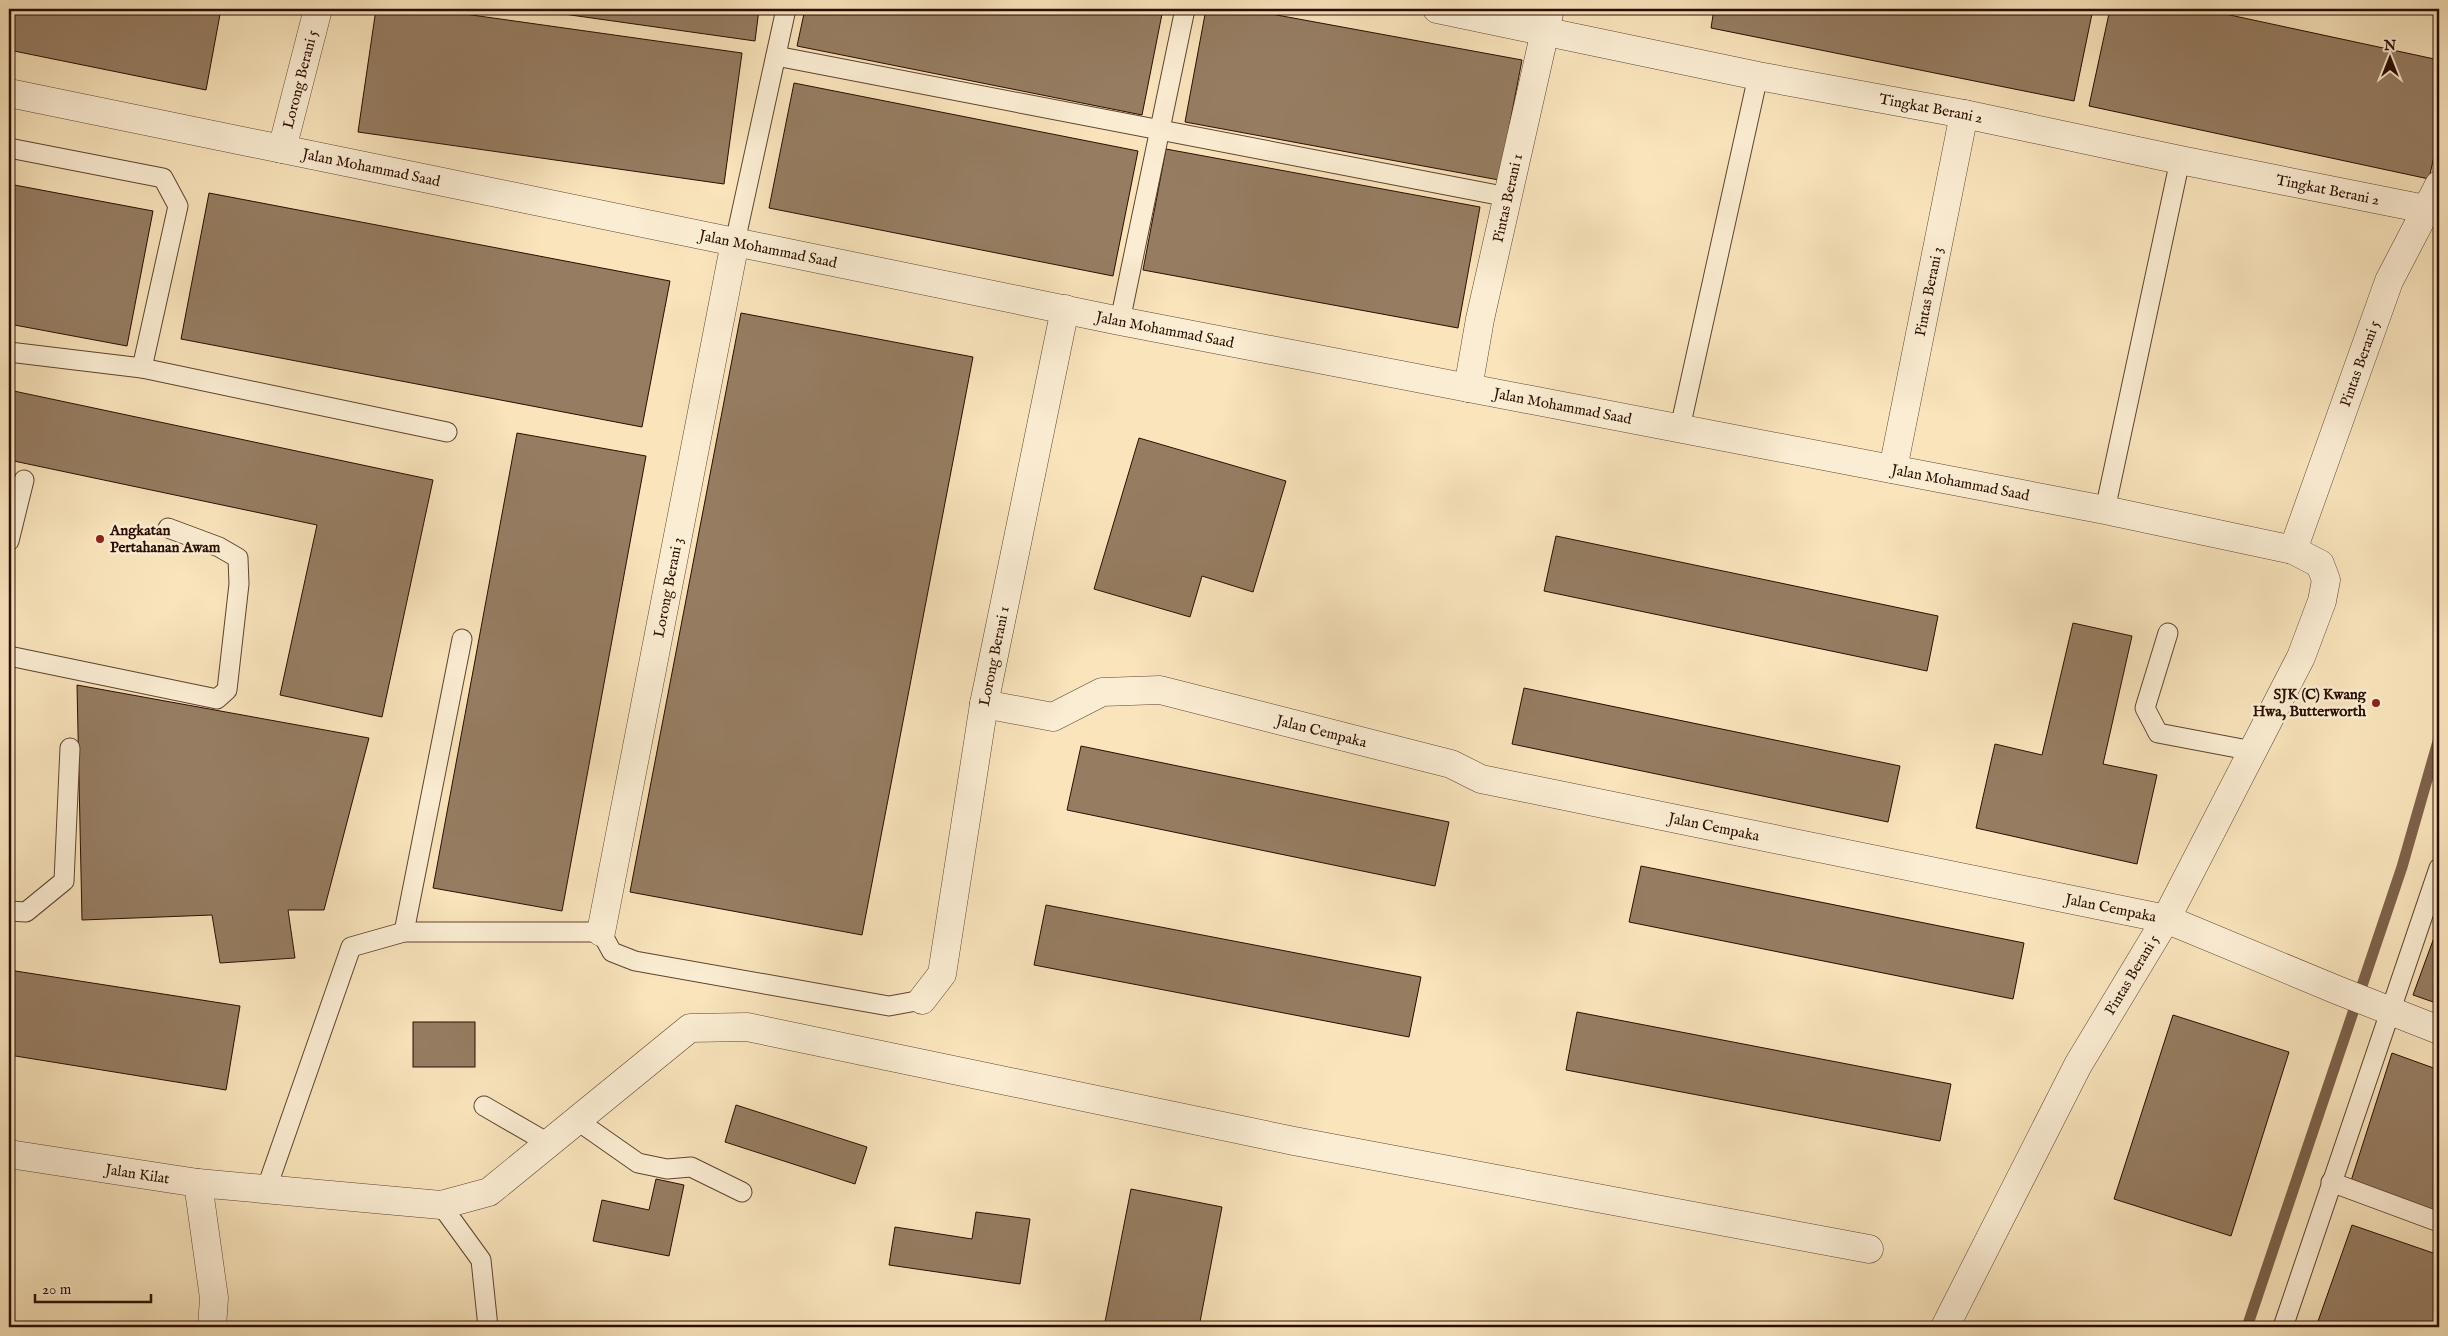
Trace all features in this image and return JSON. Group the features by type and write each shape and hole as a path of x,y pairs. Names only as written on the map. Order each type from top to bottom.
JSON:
{"street":[{"name":"Lorong Berani 5","path":"282,149 318,9"},
{"name":"Tingkat Berani 2","path":"1438,9 1548,19 1758,76 1964,114 2425,209"},
{"name":"Pintas Berani 1","path":"1468,388 1480,319 1548,19"},
{"name":"Jalan Mohammad Saad","path":"9,92 1120,321 2106,510 2292,550 2320,564"},
{"name":"Pintas Berani 3","path":"1893,469 1964,114"},
{"name":"Pintas Berani 5","path":"2292,550 2389,282 2439,184"},
{"name":"Lorong Berani 3","path":"601,932 734,242"},
{"name":"Lorong Berani 1","path":"922,1000 942,974 984,704 1065,309"},
{"name":"Pintas Berani 5","path":"1945,1327 2078,1065 2166,919 2301,657 2322,601 2326,580 2320,564"},
{"name":"Jalan Cempaka","path":"984,704 1053,717 1102,692 1160,690 1451,764 1481,779 2166,919 2439,1030"},
{"path":"441,1205 489,1192 690,1028 747,1027 1294,1141 1869,1249"},
{"name":"Jalan Kilat","path":"9,1154 198,1183 441,1205"},
{"path":"198,1183 214,1298 212,1327"}],"lane":[{"path":"734,242 786,9"},
{"path":"1120,321 1161,132 1185,9"},
{"path":"776,56 1161,132 1508,197"},
{"path":"1680,428 1758,76"},
{"path":"9,148 163,178 178,206 142,368"},
{"path":"2106,510 2180,160"},
{"path":"9,352 142,368 448,432"},
{"path":"9,541 24,480"},
{"path":"9,656 217,699 227,690 239,584 238,558 219,547 168,528"},
{"path":"2168,633 2145,708 2158,733 2252,751"},
{"path":"404,932 462,639"},
{"path":"9,910 26,912 64,881 70,748"},
{"path":"2283,1327 2331,1182 2384,1009 2439,868"},
{"path":"266,1190 351,947 404,932 601,932 612,952 634,961 889,1006 922,1000"},
{"path":"484,1106 548,1143"},
{"path":"578,1121 638,1163 667,1168 691,1167 742,1192"},
{"path":"2331,1182 2439,1222"},
{"path":"441,1205 481,1260 488,1327"}],"building":[{"path":"9,9 221,9 206,90 9,50"},
{"path":"376,9 429,9 742,53 724,184 358,132"},
{"path":"528,9 759,9 755,41"},
{"path":"805,9 1163,9 1142,115 797,46"},
{"path":"1206,9 1244,9 1522,60 1499,180 1185,122"},
{"path":"1714,9 2093,9 2074,101 1711,28"},
{"path":"2110,9 2202,9 2439,60 2439,133 2429,179 2089,106"},
{"path":"794,83 1138,151 1113,276 769,208"},
{"path":"1166,149 1480,207 1458,328 1143,270"},
{"path":"9,184 153,211 127,346 9,324"},
{"path":"209,193 670,281 642,427 181,339"},
{"path":"741,313 973,357 862,935 630,892"},
{"path":"9,390 433,480 382,717 280,695 317,525 9,460"},
{"path":"517,433 646,456 562,911 433,888"},
{"path":"1139,438 1286,481 1253,592 1202,576 1190,617 1094,589"},
{"path":"1556,536 1938,616 1927,671 1544,591"},
{"path":"2073,623 2132,636 2103,764 2157,775 2137,864 1976,828 1995,744 2042,755"},
{"path":"77,685 369,738 324,910 288,910 295,958 220,963 212,915 82,920"},
{"path":"1524,688 1900,766 1888,822 1512,744"},
{"path":"1081,746 1449,822 1435,886 1067,810"},
{"path":"1641,866 2024,943 2013,999 1629,922"},
{"path":"1046,905 1421,977 1409,1037 1034,965"},
{"path":"2439,924 2439,1004 2413,995"},
{"path":"9,970 240,1006 226,1090 9,1055"},
{"path":"1577,1012 1951,1084 1940,1141 1566,1070"},
{"path":"2173,1015 2289,1052 2231,1236 2114,1199"},
{"path":"413,1022 475,1022 475,1067 413,1067"},
{"path":"2392,1053 2439,1070 2439,1213 2351,1181"},
{"path":"736,1105 867,1147 855,1184 725,1142"},
{"path":"656,1179 684,1185 669,1256 593,1241 602,1200 649,1210"},
{"path":"1131,1189 1222,1207 1199,1327 1104,1327"},
{"path":"976,1212 1030,1219 1020,1284 889,1265 895,1227 972,1239"},
{"path":"2352,1225 2439,1255 2439,1327 2316,1327"}],"waterway":[{"path":"2247,1327 2402,867 2439,738"}],"place":[{"name":"Angkatan Pertahanan Awam","path":"100,539"},
{"name":"SJK (C) Kwang Hwa, Butterworth","path":"2376,703"}]}
